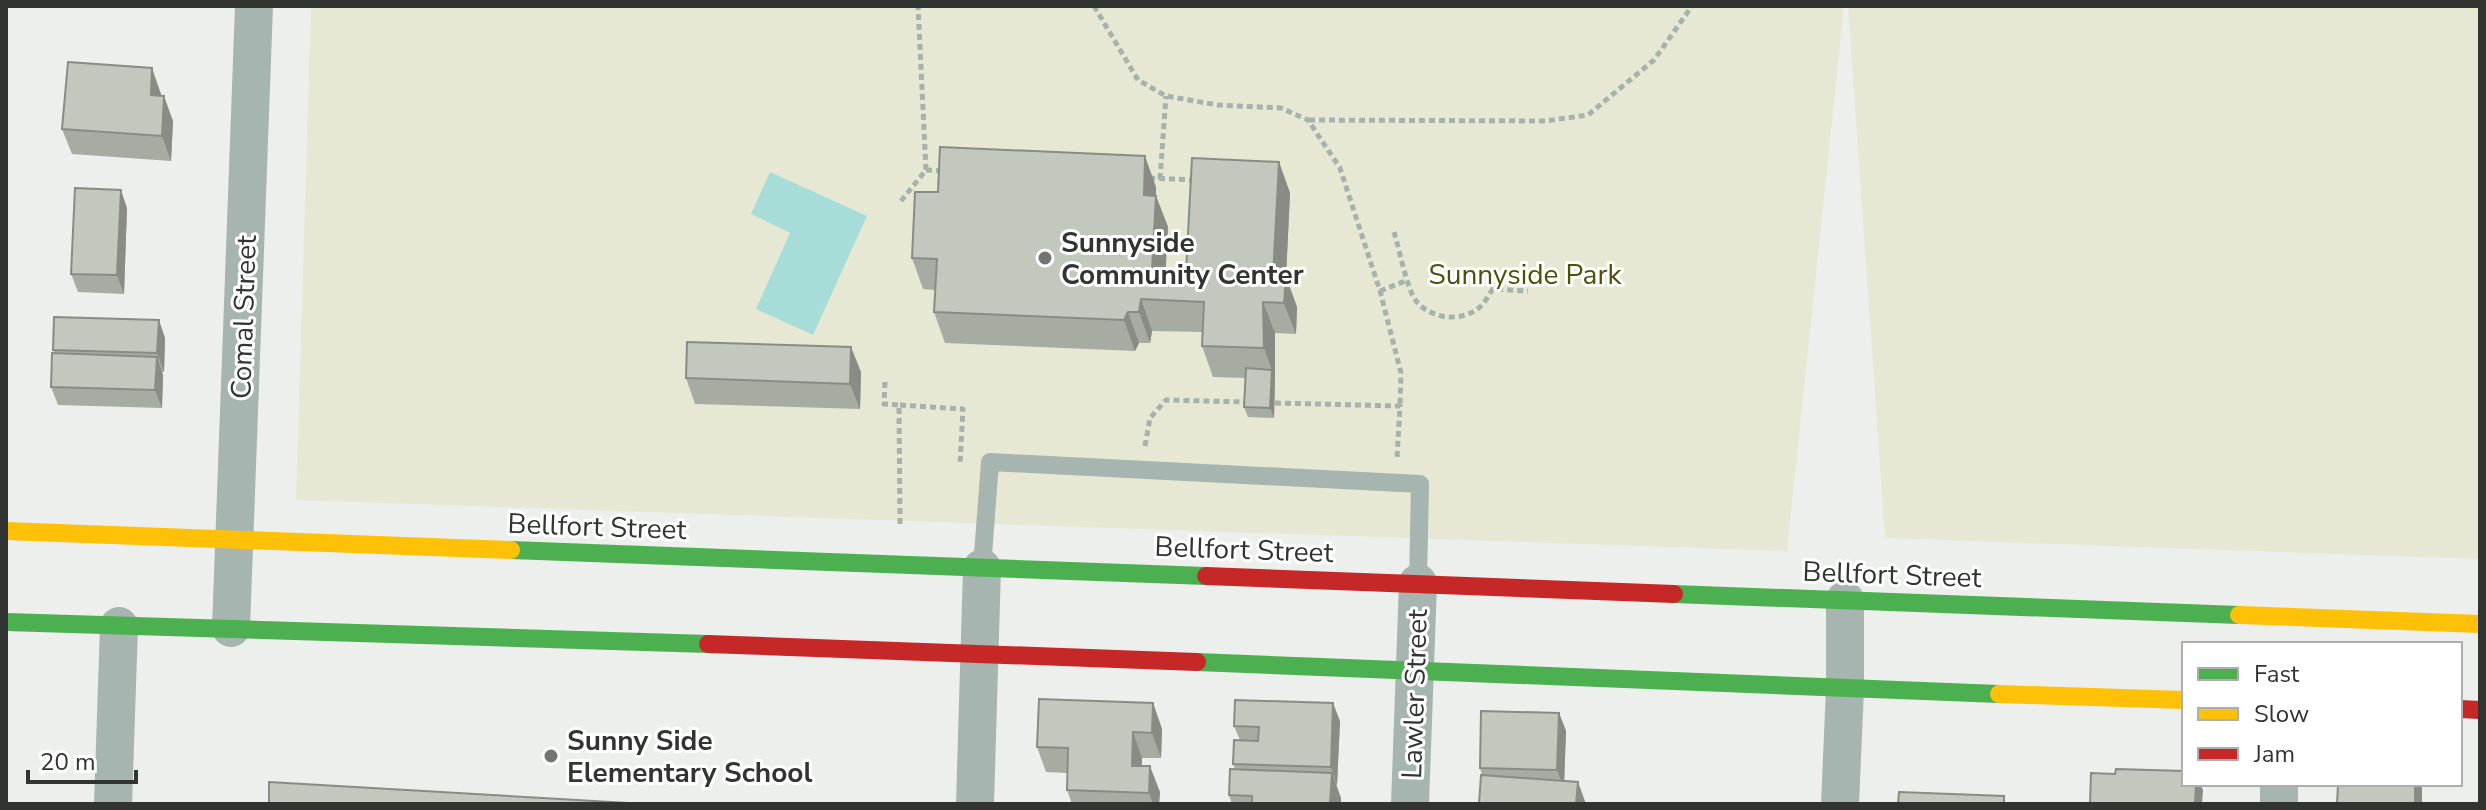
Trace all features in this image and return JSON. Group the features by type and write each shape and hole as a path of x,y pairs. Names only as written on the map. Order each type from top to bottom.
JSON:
{"main road":[{"name":"Bellfort Street","path":"6,531 1845,600 2283,630 2480,624"},
{"path":"6,622 980,653 2182,700"}],"street":[{"name":"Comal Street","path":"231,628 254,6"},
{"path":"975,804 982,568"},
{"name":"Lawler Street","path":"1410,804 1418,583"},
{"path":"1840,804 1845,600"},
{"path":"113,804 119,626"}],"lane":[{"path":"982,568 990,462 1420,484 1418,583"}],"path":[{"path":"901,201 926,170 918,6"},
{"path":"1094,6 1138,80 1166,96 1218,105 1281,108 1308,120 1545,121 1588,115 1654,60 1692,6"},
{"path":"1160,179 1166,96"},
{"path":"1308,120 1340,168 1380,291 1401,373 1395,483"},
{"path":"926,170 957,171"},
{"path":"1144,178 1202,180"},
{"path":"1394,232 1412,295 1426,311 1449,318 1468,315 1482,306 1493,289 1528,291"},
{"path":"1380,291 1408,280"},
{"path":"885,382 884,404 963,409 959,470"},
{"path":"1141,470 1150,418 1166,400 1248,402"},
{"path":"1275,403 1400,406"},
{"path":"899,405 900,529"}],"green space":[{"name":"Sunnyside Park","path":"311,6 1844,6 1787,551 296,500"},
{"path":"1848,6 2480,6 2480,559 1885,538"}],"water":[{"path":"770,172 867,216 813,335 756,309 790,233 751,214"}],"building":[{"path":"68,62 152,68 151,95 164,96 162,136 62,129"},
{"name":"Sunnyside Community Center","path":"940,147 1145,156 1144,195 1156,196 1152,271 1186,272 1192,158 1279,162 1273,276 1286,276 1284,303 1263,302 1264,348 1202,346 1204,302 1141,299 1139,312 1128,312 1124,320 934,312 937,259 912,258 915,192 938,192"},
{"path":"75,188 121,190 117,275 71,274"},
{"path":"54,317 159,320 157,353 53,350"},
{"path":"687,342 851,347 850,384 686,378"},
{"path":"52,353 157,357 155,390 51,387"},
{"path":"1246,368 1272,370 1270,408 1244,407"},
{"path":"1039,699 1153,703 1152,733 1133,732 1132,766 1150,766 1149,793 1067,790 1068,748 1037,747"},
{"path":"1235,700 1333,703 1331,767 1233,764 1234,740 1258,741 1259,727 1234,726"},
{"path":"1481,711 1559,713 1557,770 1480,768"},
{"path":"1230,769 1332,773 1330,804 1252,804 1252,796 1229,795"},
{"path":"2116,769 2182,771 2182,786 2196,786 2195,804 2090,804 2091,773 2115,774"},
{"path":"1481,775 1578,782 1576,804 1479,804"},
{"path":"269,782 646,804 269,804"},
{"path":"2338,786 2415,786 2415,804 2337,804"},
{"path":"1899,792 2004,796 2004,804 1898,804"}],"traffic: fast":[{"path":"511,550 1206,576"},
{"path":"1674,594 2239,615"},
{"path":"6,622 708,644"},
{"path":"1197,662 1999,694"}],"traffic: slow":[{"path":"6,531 511,550"},
{"path":"2239,615 2480,624"},
{"path":"1999,694 2182,700"}],"traffic: jam":[{"path":"1206,576 1674,594"},
{"path":"708,644 1197,662"},
{"path":"2462,709 2480,710"}],"place":[{"name":"Sunnyside Community Center","path":"1045,258"},
{"name":"Sunny Side Elementary School","path":"551,756"}]}
